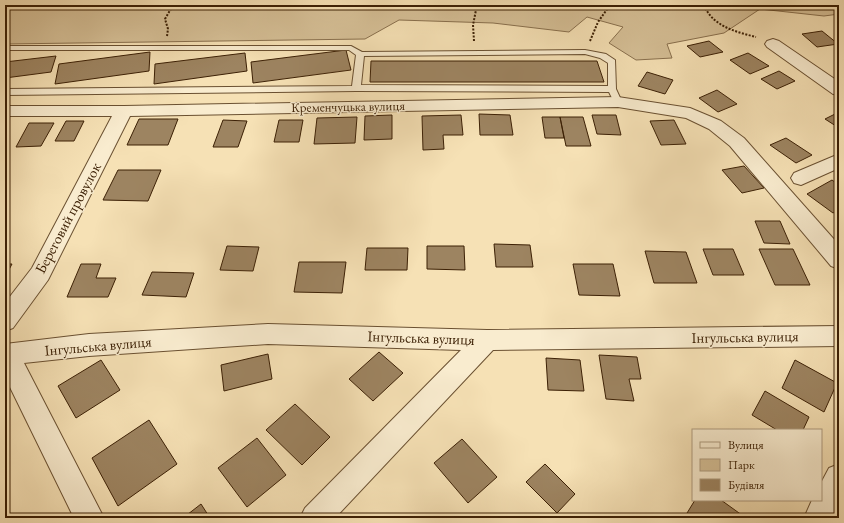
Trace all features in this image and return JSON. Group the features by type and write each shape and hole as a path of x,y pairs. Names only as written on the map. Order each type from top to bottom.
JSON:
{"street":[{"path":"773,44 839,90"},
{"name":"Кременчуцька вулиця","path":"5,111 124,111 337,106 615,96 690,113 715,124 737,142 768,176 785,198 839,260"},
{"name":"Береговий провулок","path":"5,320 40,274 124,111"},
{"path":"801,178 839,160"},
{"name":"Інгульська вулиця","path":"5,355 89,345 268,334 487,340 839,336"},
{"path":"315,518 487,340"},
{"path":"5,355 13,386 89,518"},
{"path":"819,518 839,478"}],"lane":[{"path":"5,48 351,48 360,54 585,52 603,56 612,62 615,96 356,88 5,92"},
{"path":"356,88 360,54"}],"path":[{"path":"165,19 173,5"},
{"path":"474,25 477,5"},
{"path":"476,9 490,5"},
{"path":"585,52 598,22 610,5"},
{"path":"704,5 705,10 720,24 739,33 763,39 773,44"}],"green space":[{"path":"5,5 839,5 839,14 824,16 760,9 724,33 667,44 672,58 636,60 609,43 623,27 587,17 569,32 493,23 399,20 365,39 5,44"}],"building":[{"path":"822,31 838,44 817,47 802,34"},
{"path":"709,41 723,52 700,57 687,46"},
{"path":"346,50 351,70 253,83 251,62"},
{"path":"150,52 149,71 55,84 59,64"},
{"path":"245,53 247,71 154,84 155,64"},
{"path":"748,53 769,66 750,74 730,60"},
{"path":"56,56 51,72 5,78 5,62"},
{"path":"371,61 597,61 604,82 370,82"},
{"path":"779,71 795,81 777,89 761,79"},
{"path":"647,72 673,80 665,94 638,86"},
{"path":"717,90 737,104 718,112 699,98"},
{"path":"839,112 839,128 825,119"},
{"path":"479,114 510,115 513,135 480,135"},
{"path":"392,115 392,139 364,140 365,116"},
{"path":"461,115 463,135 443,135 444,149 423,150 422,116"},
{"path":"592,115 616,115 621,135 597,134"},
{"path":"357,117 355,143 314,144 317,118"},
{"path":"542,117 560,117 564,138 545,138"},
{"path":"560,117 583,117 591,146 566,146"},
{"path":"139,119 178,119 168,145 127,145"},
{"path":"223,120 247,121 238,147 213,147"},
{"path":"279,120 303,120 299,142 274,142"},
{"path":"674,120 686,144 661,145 650,121"},
{"path":"66,121 84,121 74,141 55,141"},
{"path":"29,123 54,123 41,146 16,147"},
{"path":"786,138 812,155 796,163 770,145"},
{"path":"744,166 764,188 742,193 722,170"},
{"path":"118,170 161,170 148,201 103,200"},
{"path":"832,180 839,185 839,210 833,213 807,194"},
{"path":"755,221 780,221 790,244 764,243"},
{"path":"494,244 530,245 533,267 496,267"},
{"path":"227,246 259,247 253,271 220,270"},
{"path":"427,246 464,246 465,270 427,269"},
{"path":"367,248 408,248 407,270 365,270"},
{"path":"703,249 733,249 744,275 713,275"},
{"path":"759,249 793,249 810,285 775,285"},
{"path":"645,251 686,252 697,283 654,283"},
{"path":"299,262 346,262 342,293 294,292"},
{"path":"5,264 12,264 5,277"},
{"path":"81,264 101,264 96,278 116,278 108,297 67,297"},
{"path":"573,264 613,264 620,296 579,295"},
{"path":"152,272 194,273 186,297 142,295"},
{"path":"379,352 403,373 373,401 349,379"},
{"path":"268,354 272,379 224,391 221,365"},
{"path":"599,355 637,357 641,379 629,379 634,401 606,399"},
{"path":"546,358 580,360 584,391 548,390"},
{"path":"101,360 120,390 76,418 58,386"},
{"path":"795,360 837,383 824,412 782,388"},
{"path":"765,391 809,417 803,429 775,429 752,415"},
{"path":"295,404 330,437 302,465 266,430"},
{"path":"149,420 177,464 118,506 92,458"},
{"path":"257,438 286,475 247,507 218,468"},
{"path":"462,439 497,477 468,503 434,463"},
{"path":"545,464 575,494 557,513 526,482"},
{"path":"694,501 722,501 746,518 684,518"},
{"path":"201,504 210,518 183,518"}]}
